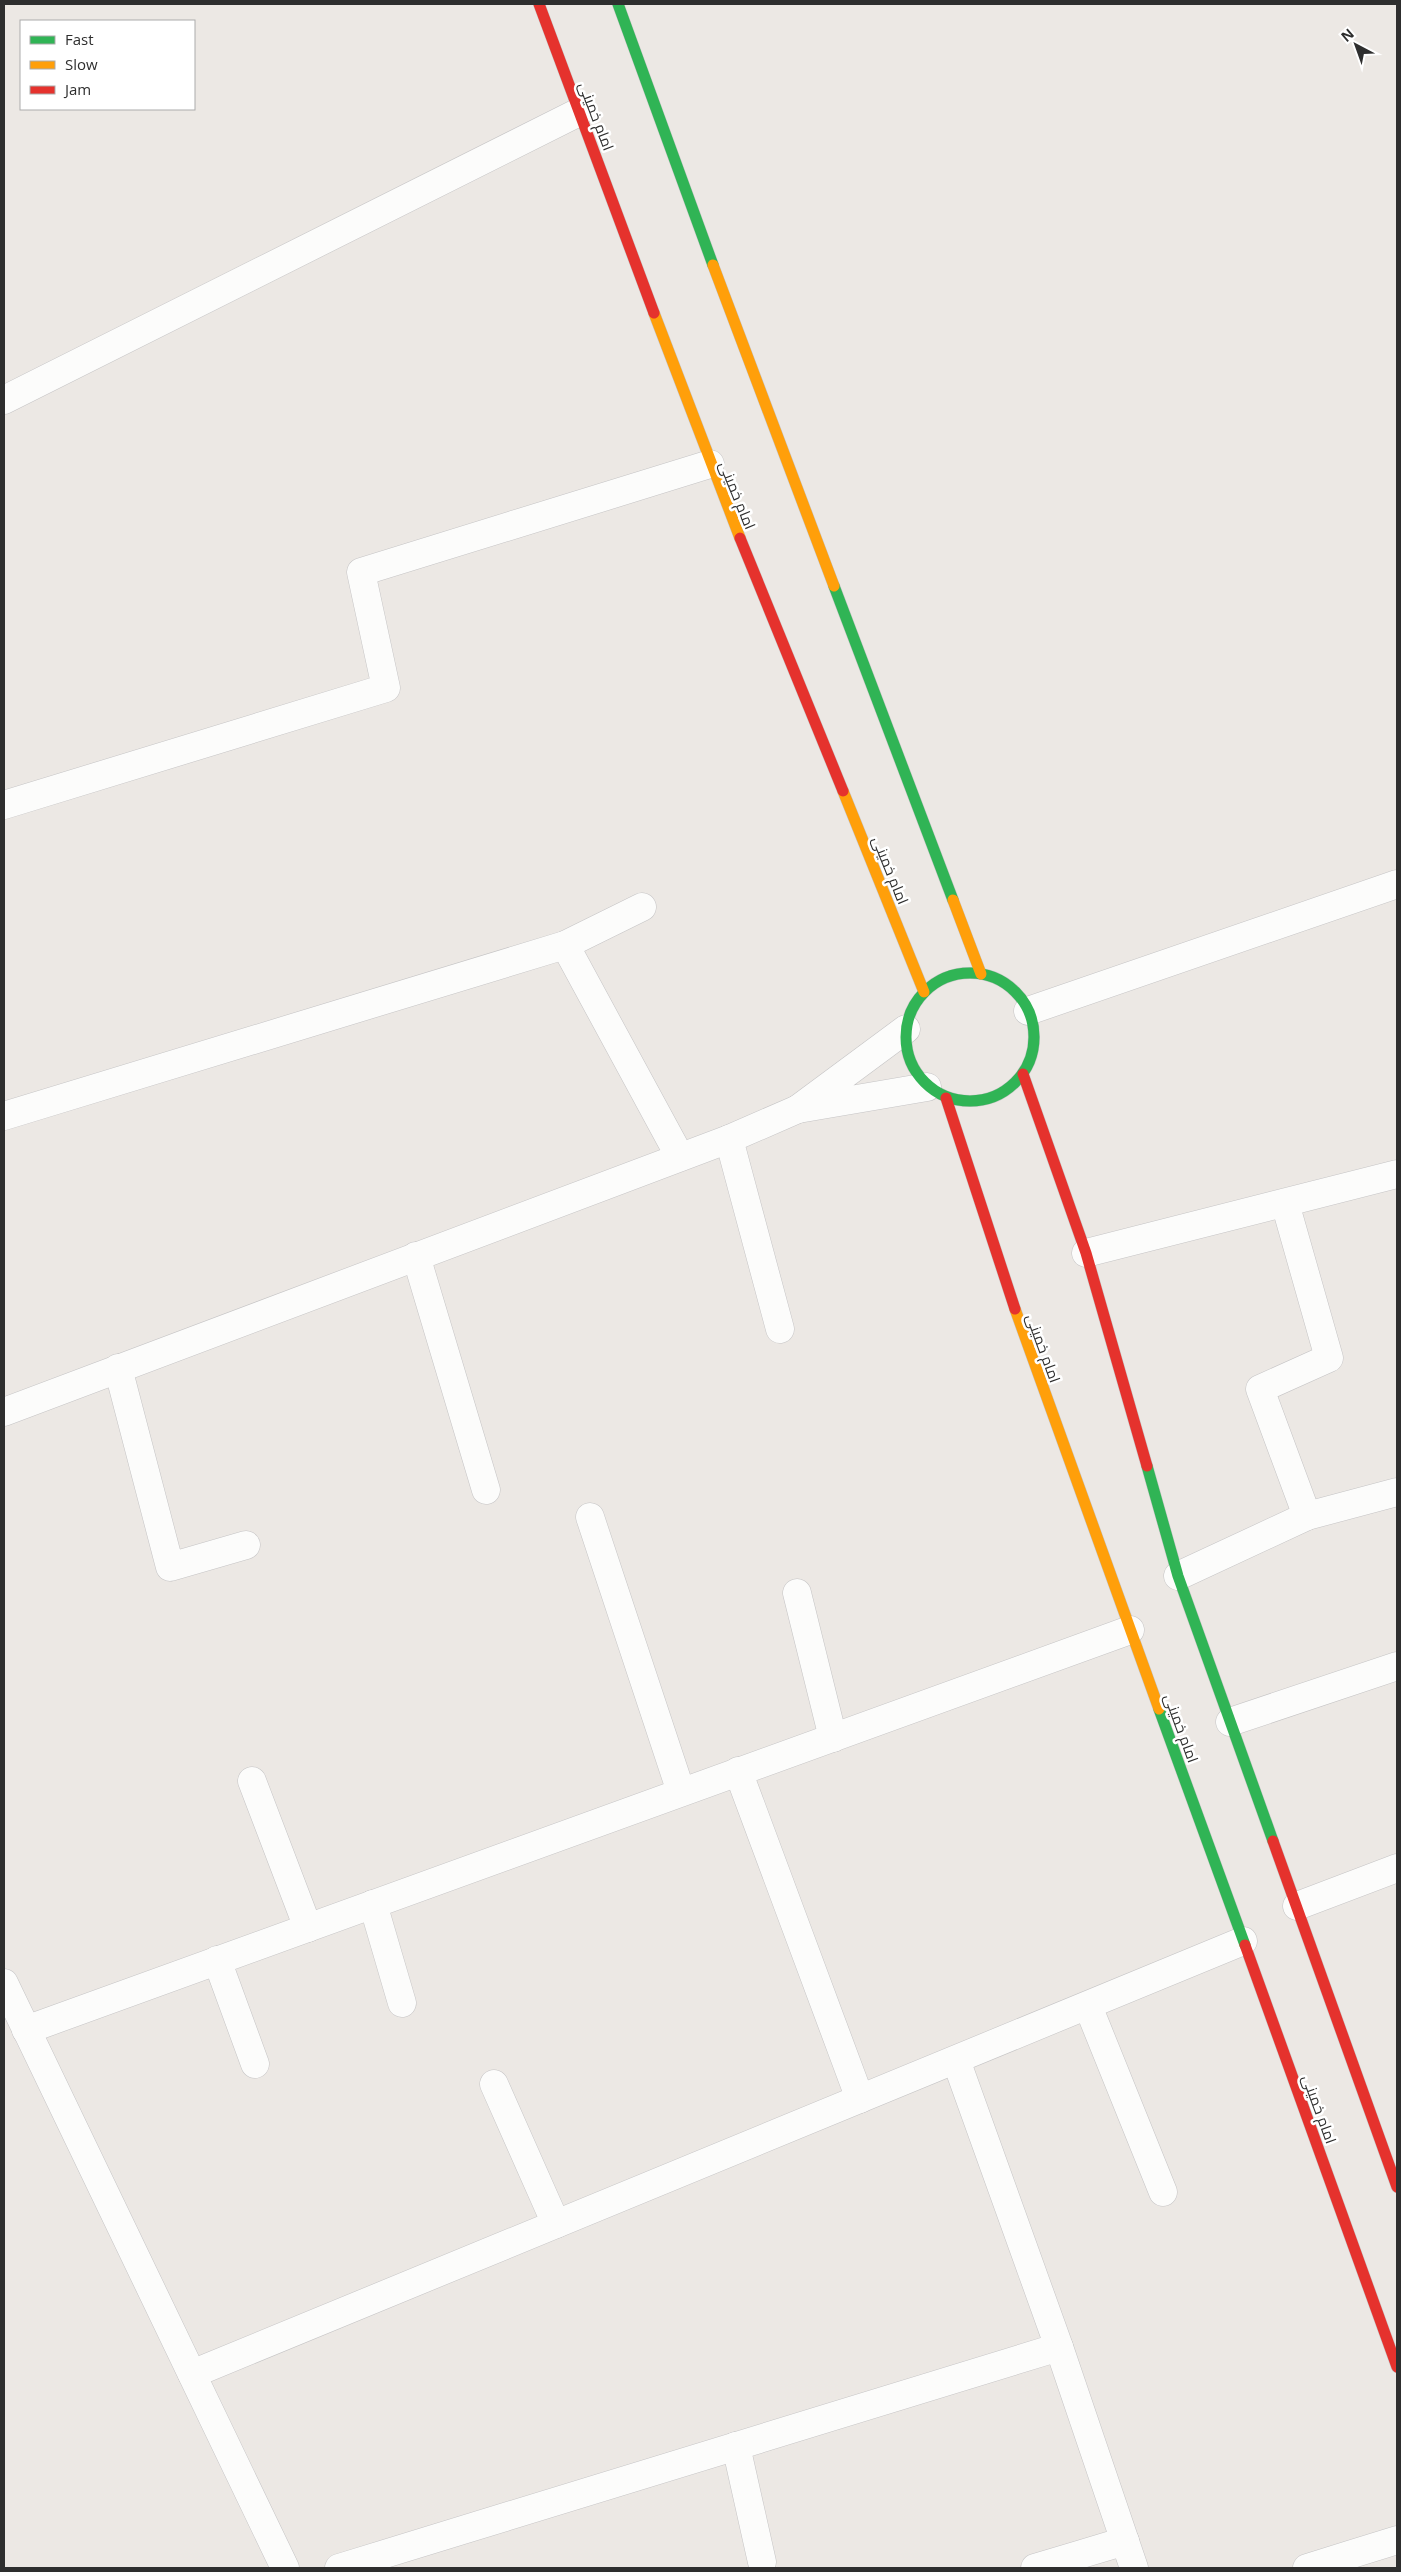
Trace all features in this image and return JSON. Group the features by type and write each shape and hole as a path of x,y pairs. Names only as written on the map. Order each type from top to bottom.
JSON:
{"main road":[{"name":"امام خمینی","path":"539,4 710,464 924,992"},
{"path":"618,4 696,220 982,974"},
{"path":"961,974 982,974 1002,981 1017,994 1028,1011 1034,1032 1032,1054 1023,1074 1008,1089 989,1099 967,1102 937,1092 913,1070 906,1049 906,1029 912,1009 924,992 941,980 961,974"},
{"path":"1023,1074 1086,1253 1178,1576 1397,2187"},
{"name":"امام خمینی","path":"937,1092 1397,2367"}],"street":[{"path":"4,400 579,112"},
{"path":"4,805 386,688 361,572 710,464"},
{"path":"1028,1011 1397,884"},
{"path":"4,1116 565,945 642,907"},
{"path":"565,945 680,1157"},
{"path":"4,1412 729,1139 798,1109 906,1029"},
{"path":"798,1109 937,1092"},
{"path":"729,1139 780,1329"},
{"path":"1086,1253 1285,1204 1397,1174"},
{"path":"1285,1204 1329,1358 1260,1389 1306,1516"},
{"path":"416,1256 486,1490"},
{"path":"118,1368 170,1567 246,1544"},
{"path":"1178,1576 1306,1516 1397,1492"},
{"path":"590,1517 681,1792"},
{"path":"797,1593 833,1738"},
{"path":"26,2030 1130,1630"},
{"path":"1230,1722 1397,1666"},
{"path":"738,1771 860,2099"},
{"path":"252,1781 308,1928"},
{"path":"1297,1906 1397,1868"},
{"path":"373,1904 402,2003"},
{"path":"192,2374 1243,1942"},
{"path":"217,1960 256,2064"},
{"path":"4,1983 285,2568"},
{"path":"1088,2006 1163,2192"},
{"path":"956,2060 1059,2347 1134,2568"},
{"path":"494,2084 556,2224"},
{"path":"340,2568 1059,2347"},
{"path":"736,2446 762,2562"},
{"path":"1307,2568 1397,2540"},
{"path":"1035,2568 1125,2541"}],"traffic: fast":[{"path":"618,4 713,265"},
{"path":"834,586 953,900"},
{"path":"970,973 994,978 1015,992 1029,1013 1034,1037 1029,1061 1015,1082 994,1096 970,1101 946,1096 925,1082 911,1061 906,1037 911,1013 925,992 946,978 970,973"},
{"path":"1147,1466 1178,1576 1273,1841"},
{"path":"1159,1709 1245,1945"}],"traffic: slow":[{"path":"713,265 834,586"},
{"path":"654,313 740,538"},
{"path":"843,791 924,992"},
{"path":"953,900 981,974"},
{"path":"1015,1309 1159,1709"}],"traffic: jam":[{"path":"539,4 654,313"},
{"path":"740,538 843,791"},
{"path":"1023,1074 1086,1253 1147,1466"},
{"path":"946,1098 1015,1309"},
{"path":"1273,1841 1397,2187"},
{"path":"1245,1945 1397,2367"}]}
